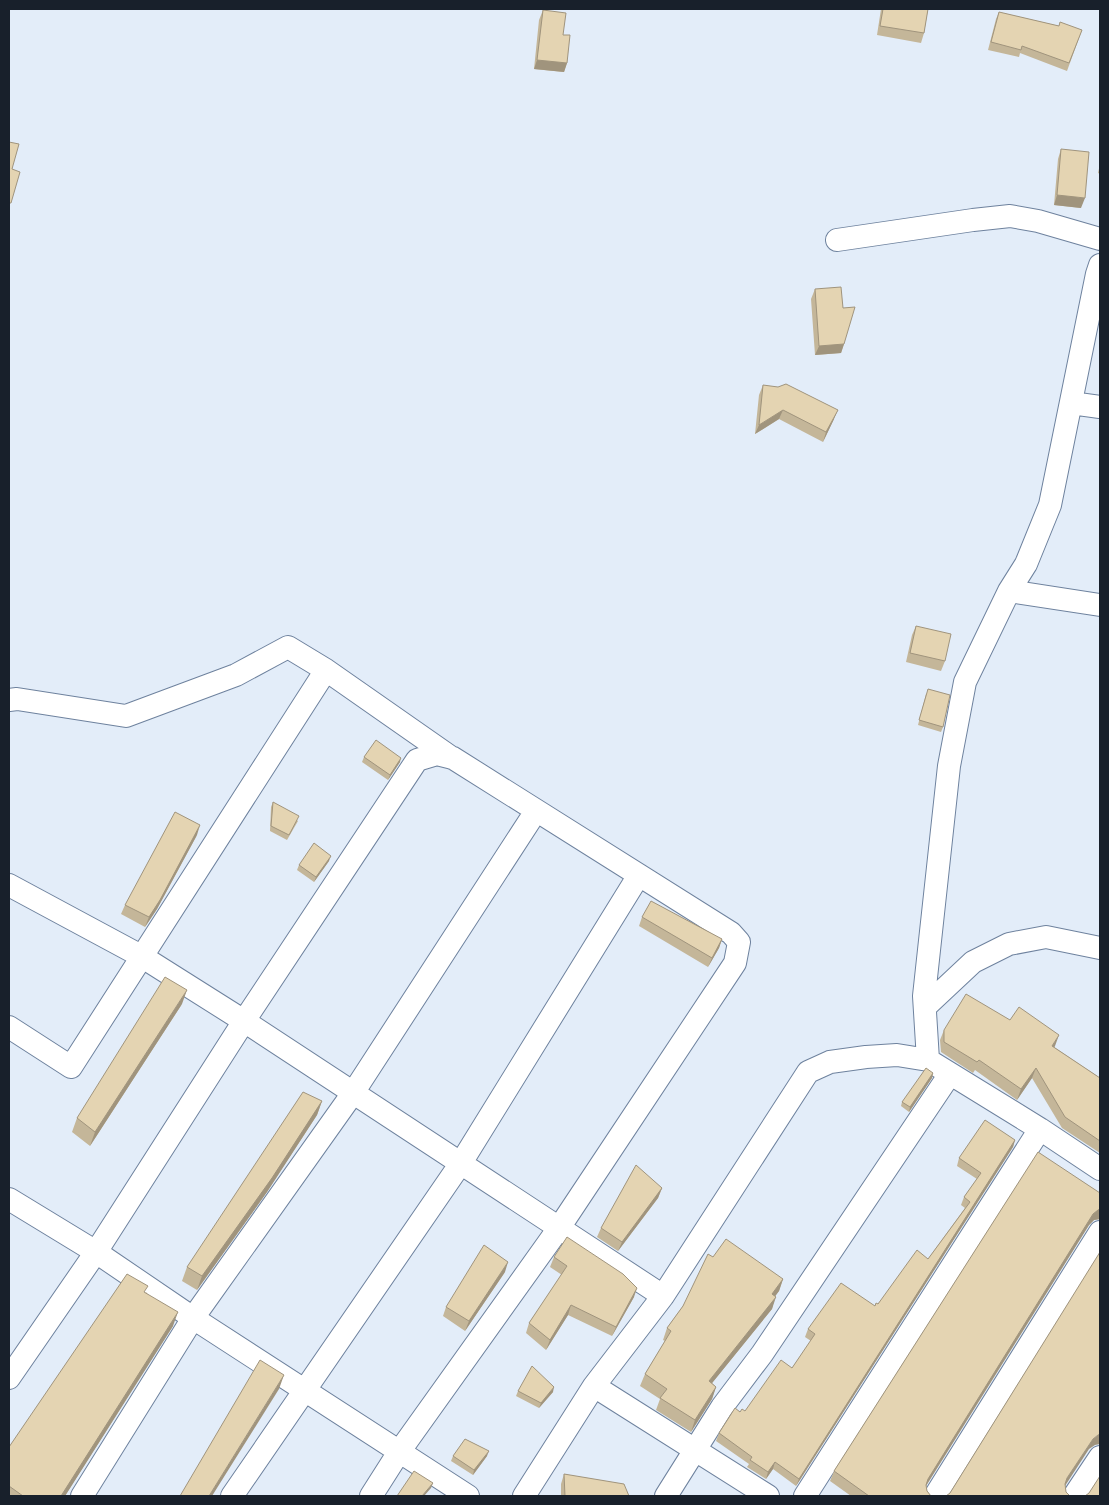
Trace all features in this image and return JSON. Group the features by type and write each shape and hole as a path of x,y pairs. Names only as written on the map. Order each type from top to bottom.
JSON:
{"street":[{"path":"837,240 1010,216 1038,221 1100,239"},
{"path":"928,1060 924,996 949,766 965,682 1010,591 1026,564 1050,505 1100,266"},
{"path":"1071,404 1100,407"},
{"path":"1010,591 1100,606"},
{"path":"9,700 17,699 126,716 236,675 288,647 326,670 453,758 731,933 740,942 734,963 559,1228 399,1452 371,1496"},
{"path":"9,1027 70,1067 326,670"},
{"path":"9,1378 96,1252 244,1022 417,760 437,754 453,758"},
{"path":"82,1496 193,1318 352,1092 536,811"},
{"path":"232,1496 461,1164 639,876"},
{"path":"9,885 141,956 663,1296"},
{"path":"925,1008 973,962 1009,944 1046,937 1100,948"},
{"path":"524,1496 594,1386 663,1296 808,1072 830,1062 866,1057 898,1055 928,1060 1040,1129 1100,1169"},
{"path":"666,1496 722,1407 762,1354 950,1074"},
{"path":"805,1496 1040,1129"},
{"path":"9,1199 96,1252 193,1318 468,1496"},
{"path":"935,1496 1100,1232"},
{"path":"594,1386 768,1496"},
{"path":"1074,1496 1100,1457"}],"building":[{"path":"883,9 928,9 924,33 880,26"},
{"path":"543,10 566,13 563,35 570,35 567,63 537,60"},
{"path":"999,12 1059,26 1060,22 1082,30 1069,63 1022,46 1021,50 991,42"},
{"path":"9,142 19,144 12,169 20,172 11,203 9,203"},
{"path":"1061,149 1089,152 1085,198 1057,195"},
{"path":"841,287 843,308 855,307 844,344 819,346 815,289"},
{"path":"786,384 838,410 826,432 783,410 759,425 763,385 778,387"},
{"path":"916,626 951,634 945,661 910,653"},
{"path":"928,689 950,695 943,727 919,720"},
{"path":"376,740 401,758 390,775 364,757"},
{"path":"273,802 299,816 289,835 271,826"},
{"path":"175,812 200,825 149,917 125,905"},
{"path":"314,843 331,856 316,877 299,865"},
{"path":"651,901 722,939 712,958 642,917"},
{"path":"165,977 187,990 95,1132 77,1118"},
{"path":"966,994 1010,1020 1019,1007 1059,1035 1052,1046 1100,1078 1100,1141 1065,1117 1036,1068 1021,1089 979,1060 977,1062 944,1042 944,1030"},
{"path":"926,1068 933,1073 910,1107 902,1102"},
{"path":"303,1092 322,1101 272,1178 202,1276 187,1267"},
{"path":"985,1120 1015,1140 799,1479 775,1462 768,1472 750,1460 752,1457 719,1433 735,1408 740,1412 742,1409 745,1411 781,1360 792,1368 815,1334 808,1329 841,1283 875,1306 917,1250 928,1259 970,1202 964,1197 981,1173 959,1158"},
{"path":"1038,1152 1100,1193 1100,1209 1093,1214 928,1479 927,1491 931,1496 869,1496 834,1471"},
{"path":"636,1165 662,1188 622,1242 601,1228"},
{"path":"567,1237 623,1274 637,1288 616,1327 571,1305 550,1340 529,1323 567,1266 554,1257"},
{"path":"726,1239 783,1279 772,1294 776,1297 709,1381 716,1387 695,1420 660,1398 667,1389 645,1374 671,1331 667,1328 683,1306 708,1254 713,1257"},
{"path":"484,1245 508,1262 469,1321 446,1307"},
{"path":"1100,1252 1100,1434 1093,1439 1067,1478 1065,1484 1066,1492 1070,1496 946,1496 950,1493"},
{"path":"127,1274 148,1286 144,1292 178,1312 61,1496 23,1496 9,1486 9,1447"},
{"path":"260,1360 284,1375 209,1496 180,1496"},
{"path":"532,1366 554,1387 541,1403 518,1391"},
{"path":"465,1439 489,1451 474,1470 453,1456"},
{"path":"414,1471 433,1483 422,1496 397,1496"},
{"path":"564,1474 624,1484 629,1496 565,1496"},
{"path":"1100,1476 1100,1496 1085,1496 1089,1493"}]}
